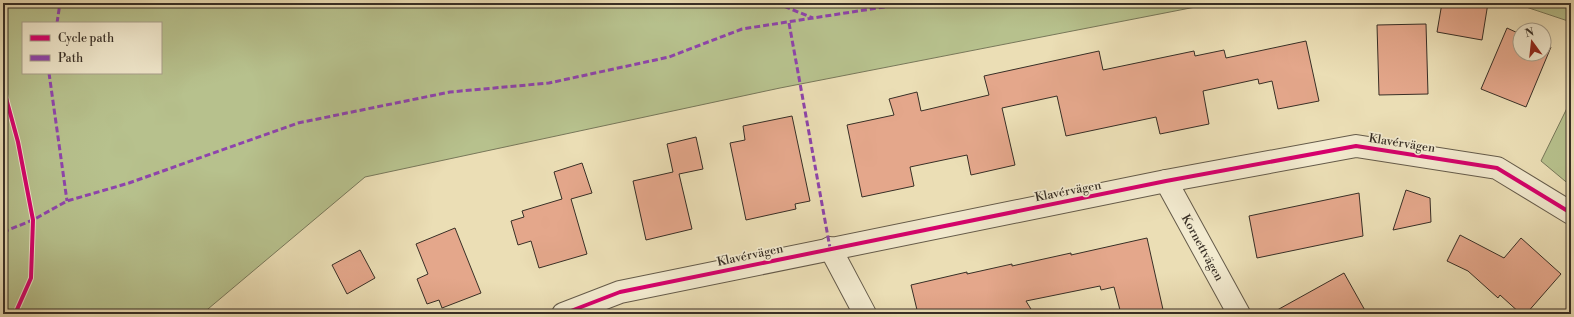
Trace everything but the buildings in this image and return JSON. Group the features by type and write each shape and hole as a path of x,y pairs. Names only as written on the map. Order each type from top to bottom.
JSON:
{"street":[{"name":"Klavérvägen","path":"563,314 620,292 830,248 1166,181 1356,146 1497,168 1571,213"},
{"name":"Kornettvägen","path":"1166,181 1239,314"},
{"path":"830,248 865,314"}],"green space":[{"path":"3,3 1216,3 780,88 365,177 202,314 3,314"},
{"path":"1514,3 1571,3 1571,22"},
{"path":"1571,100 1571,186 1541,161"}],"marked path":[{"path":"57,22 60,3"},
{"path":"776,3 813,18"},
{"path":"3,232 33,220 67,201 129,183 298,123 450,92 549,83 669,57 742,29 910,3"},
{"path":"789,23 830,248"},
{"path":"49,74 67,201"}],"cycle path":[{"path":"3,87 18,142 33,220 31,278 15,314"},
{"path":"563,314 620,292 1166,181 1356,146 1497,168 1571,213"}]}
